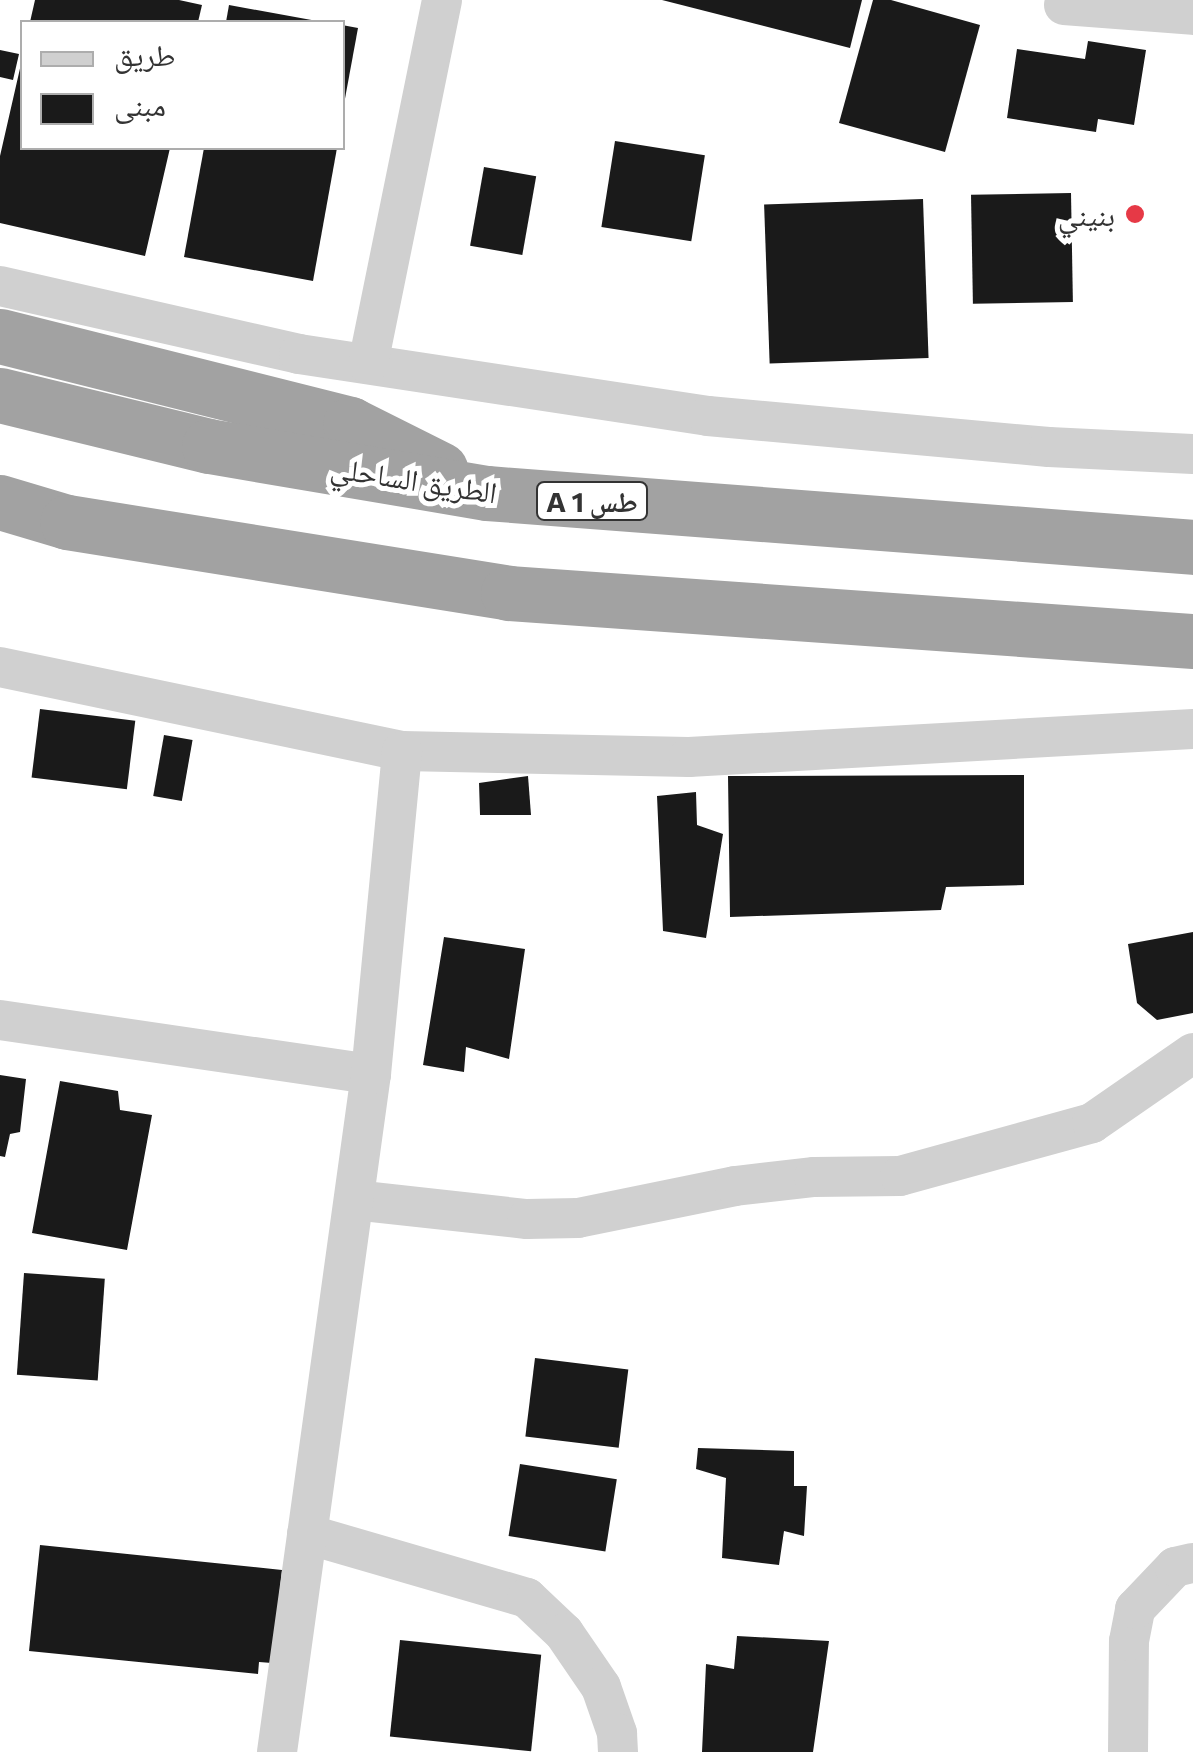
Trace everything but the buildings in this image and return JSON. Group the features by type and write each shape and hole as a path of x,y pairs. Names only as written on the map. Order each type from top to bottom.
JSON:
{"highway":[{"path":"0,336 350,424 487,493"},
{"name":"الطريق الساحلي","path":"0,395 208,446 487,493 1193,547"},
{"path":"0,502 67,522 508,593 1193,641"},
{"path":"0,526 67,522"}],"street":[{"path":"368,364 442,0"},
{"path":"1064,5 1193,15"},
{"path":"0,286 299,354 708,416 1049,447 1193,454"},
{"path":"0,667 402,751 689,756 1193,729"},
{"path":"277,1752 372,1074 402,751"},
{"path":"0,1020 372,1074"},
{"path":"354,1200 527,1219 578,1218 735,1186 814,1177 900,1176 1092,1123 1193,1053"},
{"path":"307,1534 527,1598 564,1633 600,1687 618,1752"},
{"path":"1128,1752 1129,1641 1135,1608 1175,1567 1193,1563"}],"place":[{"name":"بنيني","path":"1135,214"}]}
